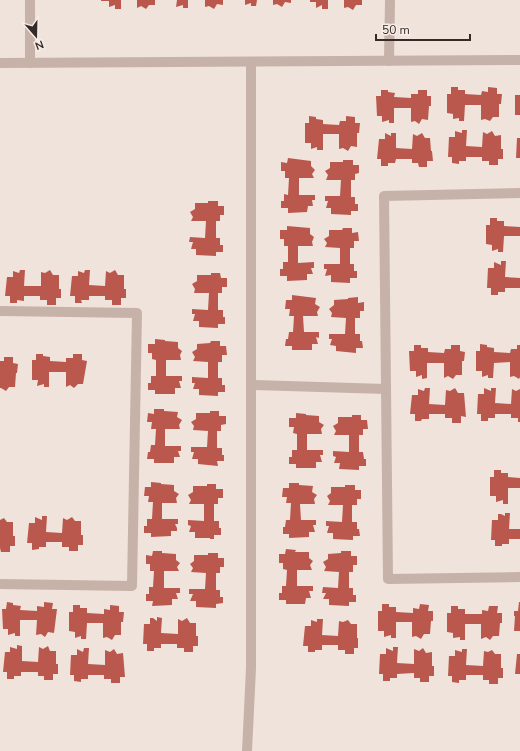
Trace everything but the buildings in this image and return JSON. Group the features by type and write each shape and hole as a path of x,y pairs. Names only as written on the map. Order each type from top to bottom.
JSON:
{"street":[{"path":"30,0 30,63"},
{"path":"389,61 390,0"},
{"path":"0,63 520,60"},
{"path":"247,751 251,668 251,62"},
{"path":"520,193 384,196 388,579 520,577"},
{"path":"0,311 137,313 132,586 0,584"},
{"path":"251,385 386,389"}]}
